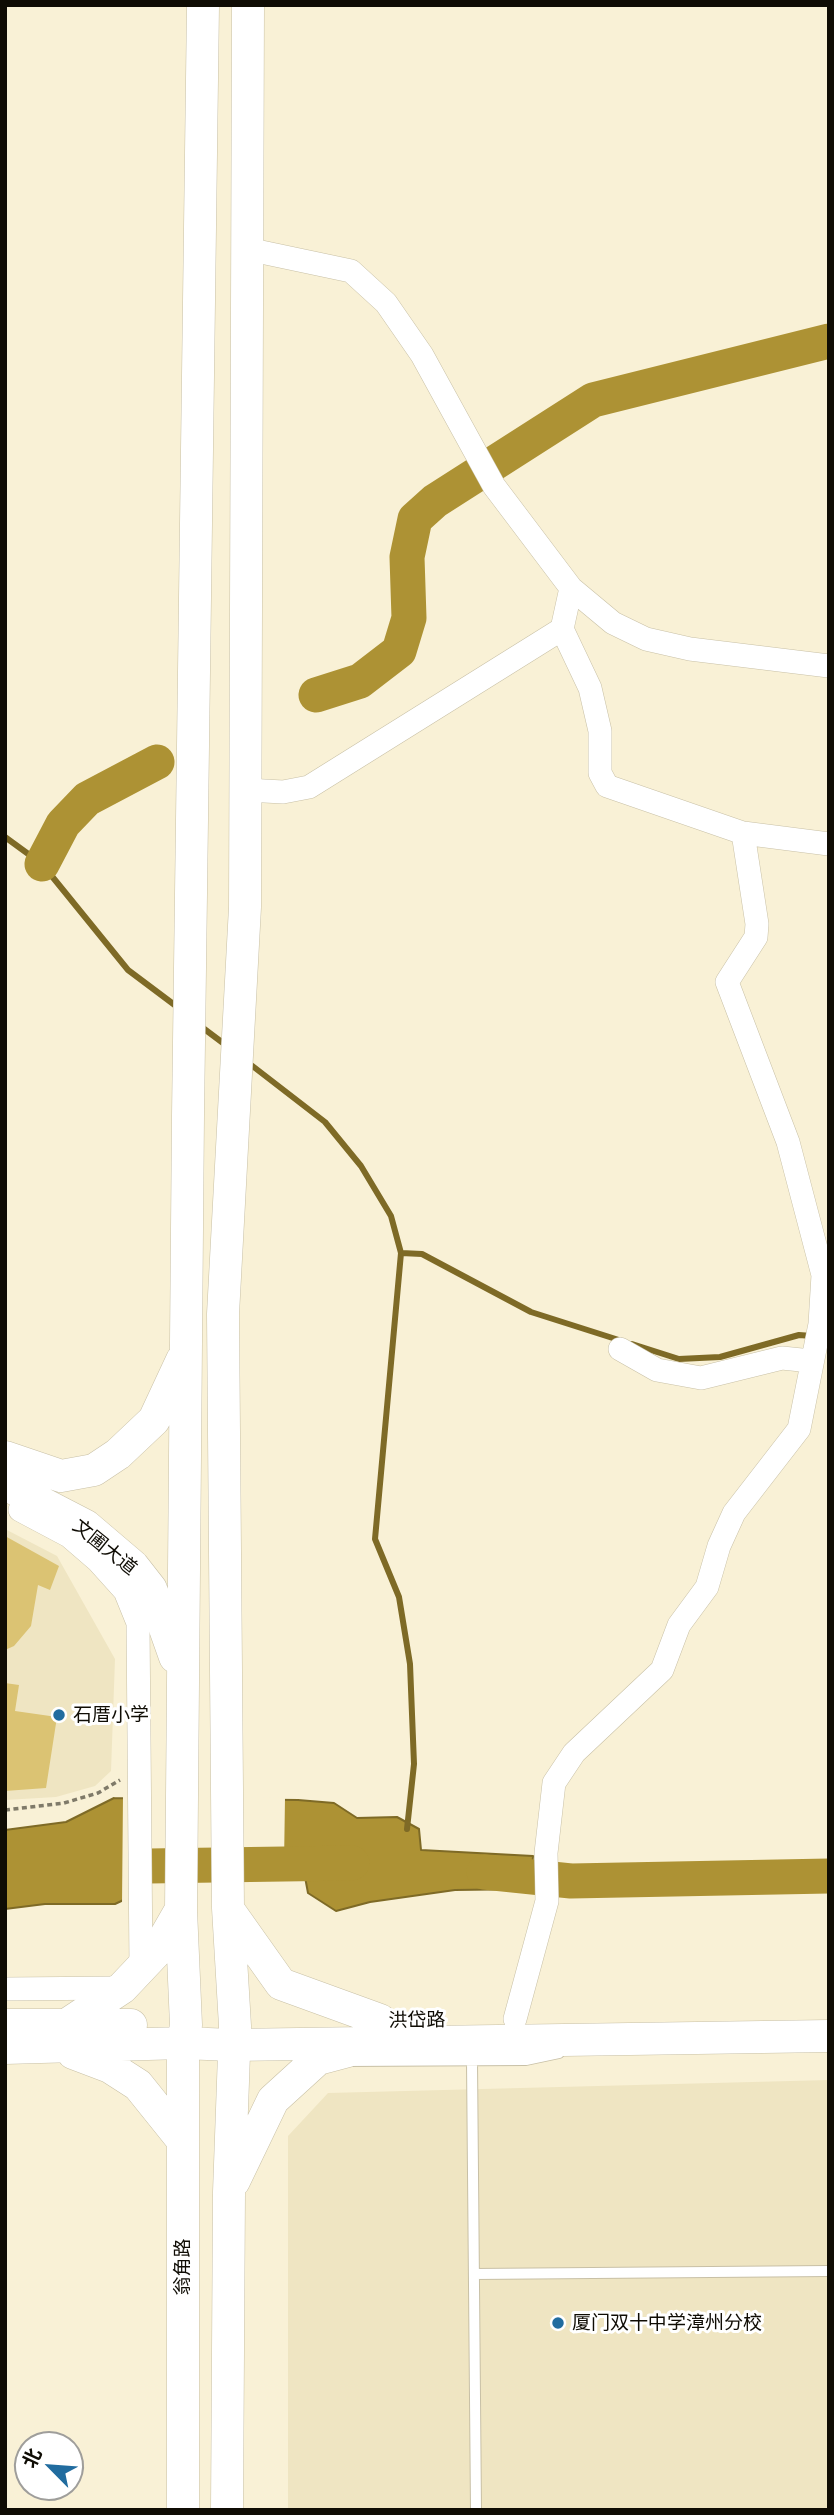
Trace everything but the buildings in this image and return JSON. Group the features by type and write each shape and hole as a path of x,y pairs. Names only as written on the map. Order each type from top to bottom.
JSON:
{"main road":[{"name":"翁角路","path":"183,2510 184,2034 181,1910 189,1015 203,5"},
{"path":"227,2510 229,2192 234,2036 228,1908 223,1314 245,906 248,5"},
{"path":"5,1457 61,1476 94,1470 118,1454 154,1420 186,1353"},
{"name":"文圃大道","path":"5,1484 86,1526 133,1566 151,1589 183,1681"},
{"path":"228,1908 281,1984 379,2031"},
{"path":"62,2036 132,1978 157,1951 181,1910"},
{"name":"洪岱路","path":"379,2031 515,2019 829,2015"},
{"path":"5,2025 62,2036 138,2085 183,2141"},
{"path":"229,2192 272,2100 318,2059 379,2031"},
{"path":"5,2048 62,2036 234,2036 379,2031 615,2038 829,2036"}],"street":[{"path":"247,249 351,271 386,303 422,355 494,485 571,588 613,623 646,639 690,649 829,666"},
{"path":"571,588 562,629 590,688 600,732 600,773 607,786 743,833 829,844"},
{"path":"246,790 283,792 309,787 562,629"},
{"path":"515,2019 547,1901 546,1853 554,1783 574,1753 662,1670 679,1625 707,1587 719,1546 734,1513 799,1429 820,1324 823,1275 791,1155 727,982 756,937 757,924 743,833"},
{"path":"620,1349 657,1370 701,1378 782,1358 812,1356"},
{"path":"5,1502 69,1536 98,1561 125,1591 138,1623 141,1917 132,1978 5,1989"}],"lane":[{"path":"318,2059 376,2063 526,2060 615,2038"},
{"path":"472,2061 476,2510"},
{"path":"474,2274 829,2271"}],"path":[{"path":"5,1810 64,1804 98,1793 115,1780 139,1787"}],"shaded area":[{"name":"石厝小学","path":"5,1529 57,1556 115,1659 111,1771 95,1786 56,1797 5,1800"},
{"path":"5,1536 59,1566 50,1590 38,1585 31,1626 14,1646 5,1650"},
{"path":"5,1683 19,1685 15,1711 57,1717 46,1788 5,1791"},
{"path":"114,1798 298,1800 334,1803 357,1818 397,1817 419,1829 421,1850 533,1856 530,1889 455,1890 370,1902 336,1911 308,1893 302,1861 213,1858 115,1904 45,1904 5,1909 5,1830 66,1822"},
{"name":"厦门双十中学漳州分校","path":"829,2080 829,2510 288,2510 288,2136 328,2093"}],"pier":[{"path":"123,1795 285,1798 284,1864 214,1862 122,1904"}],"waterway":[{"path":"316,695 360,681 399,651 409,618 407,557 415,519 435,501 593,400 829,341"},
{"path":"42,864 63,824 87,799 157,762"},
{"path":"5,837 42,864 128,970 180,1009"},
{"path":"199,1025 227,1046"},
{"path":"246,1061 325,1122 361,1166 391,1216 401,1253 375,1539 399,1597 410,1664 414,1764 407,1829"},
{"path":"401,1253 422,1254 531,1312 622,1341"},
{"path":"632,1344 679,1359 720,1357 799,1335 812,1336"},
{"path":"149,1866 352,1863"},
{"path":"484,1872 571,1881 829,1876"}],"place":[{"name":"石厝小学","path":"59,1715"},
{"name":"厦门双十中学漳州分校","path":"558,2323"}]}
